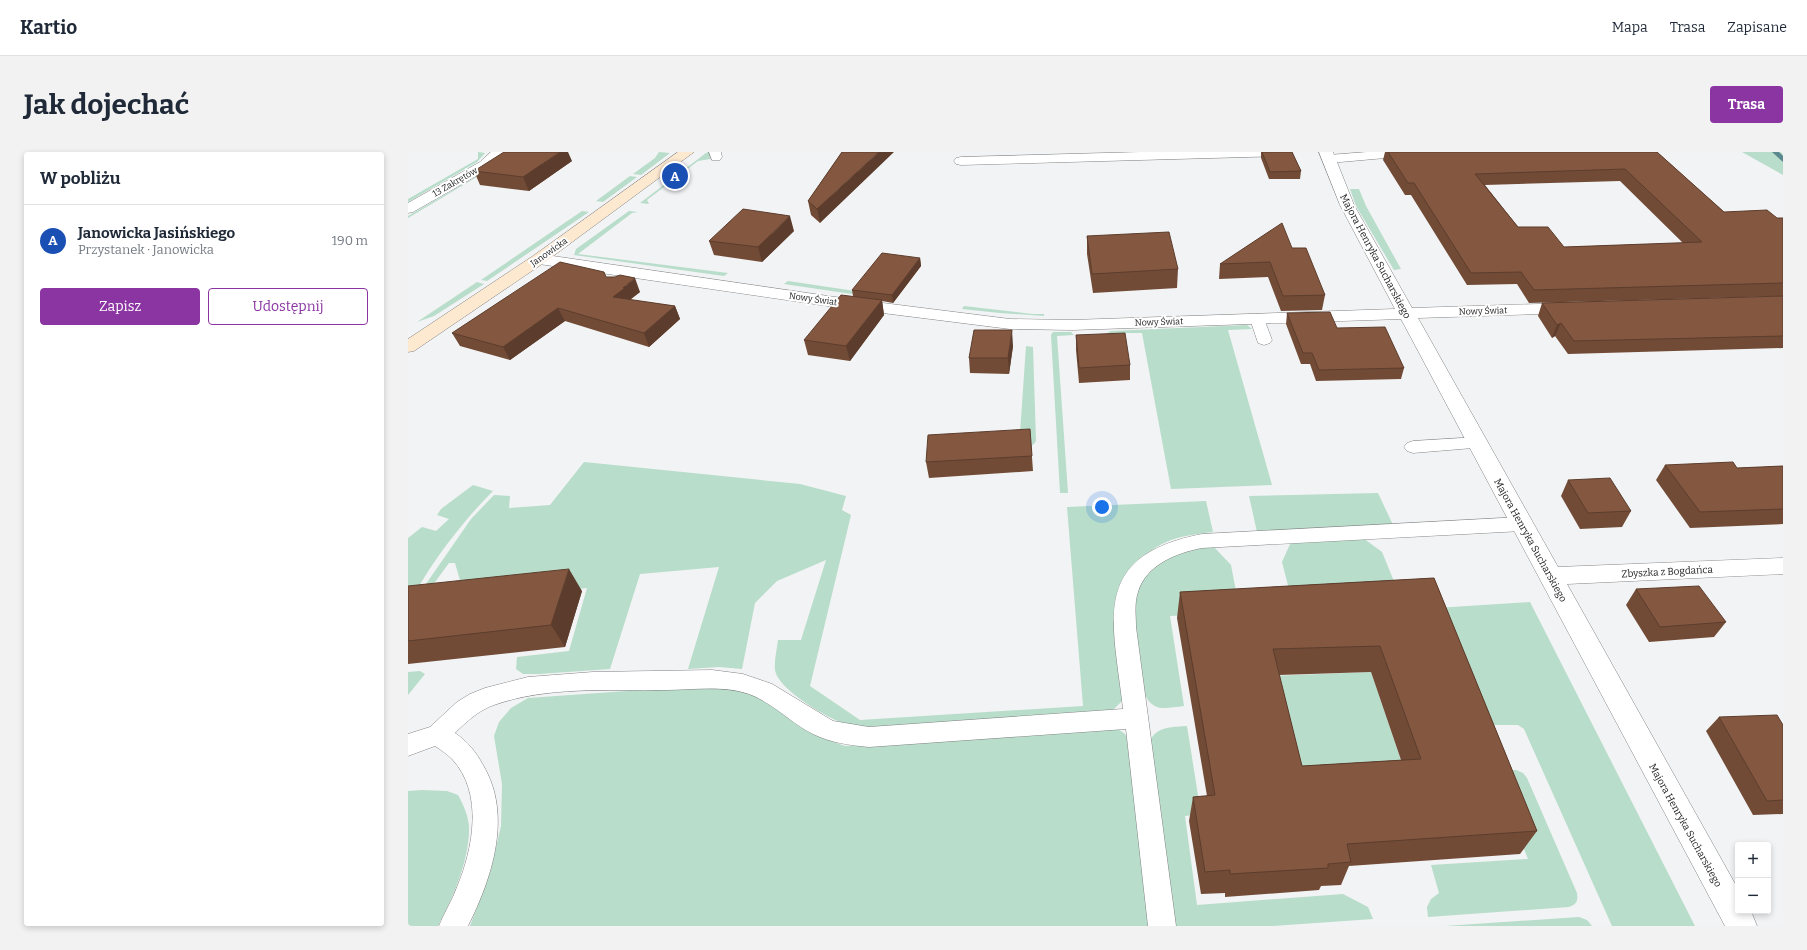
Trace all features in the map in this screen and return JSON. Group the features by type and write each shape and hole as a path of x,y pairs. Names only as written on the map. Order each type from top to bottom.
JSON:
{"street":[{"name":"13 Zakrętów","path":"408,209 485,165 498,152"},
{"name":"Janowicka","path":"412,340 539,259 687,152"},
{"path":"961,161 1285,152"},
{"name":"Majora Henryka Sucharskiego","path":"1328,155 1347,205 1742,926"},
{"name":"Nowy Świat","path":"539,259 627,278 1010,324 1072,325 1583,308"},
{"name":"Zbyszka z Bogdańca","path":"1551,576 1783,566"}],"lane":[{"path":"1328,155 1408,152"},
{"path":"1258,319 1264,340"},
{"path":"1413,447 1478,443"},
{"path":"1162,926 1126,627 1127,592 1133,579 1143,566 1169,549 1184,544 1202,541 1522,524"},
{"path":"408,745 438,735 459,714 484,699 515,689 552,682 716,680 743,683 766,690 822,727 843,735 869,737 1137,718"},
{"path":"438,735 459,749 473,768 482,790 486,814 484,835 477,870 465,904 453,926"}],"green space":[{"path":"478,152 485,153 477,162 408,202 408,199 478,159"},
{"path":"519,152 408,218 408,216"},
{"path":"659,152 670,153 641,175 633,174 655,158"},
{"path":"709,152 710,159 698,161 647,200 649,204 640,203 706,153"},
{"path":"1742,152 1783,152 1783,175"},
{"path":"630,176 637,177 603,202 596,201"},
{"path":"1350,189 1359,189 1366,206 1401,269 1394,270 1356,206"},
{"path":"582,211 589,212 487,281 481,280"},
{"path":"629,211 638,212 632,213 578,254 728,273 724,276 574,255 576,249"},
{"path":"788,281 855,291 852,294 784,284"},
{"path":"477,282 484,284 434,316 417,322"},
{"path":"964,306 1044,314 1044,316 962,309"},
{"path":"1247,325 1252,329 1228,330 1272,485 1171,489 1142,333 1107,333 1111,331"},
{"path":"1053,332 1071,332 1074,335 1057,336 1068,493 1060,493 1051,335"},
{"path":"1026,346 1033,347 1036,441 1030,446 1020,433"},
{"path":"584,462 800,484 846,496 842,510 851,515 810,686 860,720 1083,706 1067,507 1206,501 1213,532 1176,538 1167,542 1148,552 1126,575 1121,584 1117,599 1125,698 1114,709 1105,712 869,728 840,722 823,714 792,693 778,677 775,670 778,640 801,640 826,560 777,581 755,603 742,669 719,667 688,669 719,567 640,574 610,669 523,674 516,669 517,657 569,651 587,588 466,601 455,563 449,563 430,589 420,596 426,584 471,519 494,495 510,496 509,508 550,505"},
{"path":"473,485 493,491 457,531 435,561 408,607 408,538 422,527 436,531 449,519 437,515 441,509"},
{"path":"1378,493 1393,525 1257,532 1249,496"},
{"path":"1363,538 1382,552 1400,596 1292,601 1282,562 1291,542"},
{"path":"1213,546 1231,565 1240,612 1170,616 1184,706 1160,708 1151,704 1144,693 1135,630 1134,605 1136,593 1143,578 1165,560 1189,549"},
{"path":"1530,602 1695,926 1612,926 1524,729 1518,725 1485,725 1436,608"},
{"path":"420,671 425,674 408,695 408,672"},
{"path":"1371,672 1409,784 1294,790 1267,676"},
{"path":"710,688 750,694 773,705 823,737 845,746 1118,729 1125,734 1130,742 1150,926 470,926 490,873 501,826 502,784 494,736 499,722 511,708 528,698 655,689"},
{"path":"1187,726 1201,814 1185,816 1197,905 1343,894 1368,907 1373,919 1273,926 1174,926 1151,739 1162,729"},
{"path":"1516,770 1523,773 1527,778 1577,893 1576,902 1574,905 1569,907 1428,917 1427,907 1431,899 1439,893 1431,865 1528,859 1492,771"},
{"path":"408,791 447,791 458,795 468,818 469,826 467,852 460,878 438,926 408,926"},
{"path":"1579,917 1587,920 1592,926 1445,926"}],"building":[{"path":"504,152 560,152 523,177 474,171"},
{"path":"842,152 879,152 817,209 808,201"},
{"path":"1262,152 1292,152 1301,171 1270,172"},
{"path":"1388,152 1657,152 1724,212 1767,210 1777,218 1783,218 1783,283 1534,290 1521,272 1471,273 1414,183 1408,183","holes":["1625,169 1702,242 1564,247 1548,227 1518,227 1475,174"]},
{"path":"743,209 790,216 758,247 709,241"},
{"path":"1282,223 1292,248 1306,248 1325,295 1283,296 1270,262 1220,264"},
{"path":"1169,232 1178,269 1092,274 1087,236"},
{"path":"882,253 920,258 892,295 852,290"},
{"path":"560,262 604,272 606,277 615,277 620,275 635,278 613,297 675,306 644,333 558,308 503,347 452,333"},
{"path":"841,295 882,300 846,346 804,340"},
{"path":"1783,296 1783,336 1574,341 1561,323 1557,325 1542,303"},
{"path":"1330,312 1337,328 1385,327 1404,368 1319,370 1312,353 1303,353 1287,313"},
{"path":"974,330 1012,330 1008,358 969,358"},
{"path":"1125,333 1130,365 1079,368 1076,335"},
{"path":"1030,429 1032,456 926,462 928,435"},
{"path":"1733,462 1737,468 1783,466 1783,509 1700,512 1665,465"},
{"path":"1610,478 1631,511 1588,513 1568,480"},
{"path":"569,569 551,625 408,641 408,586"},
{"path":"1434,578 1537,831 1347,844 1351,862 1328,864 1328,868 1230,874 1230,870 1205,872 1193,797 1215,795 1180,592","holes":["1380,646 1421,759 1302,766 1273,649"]},
{"path":"1699,586 1726,622 1660,627 1636,589"},
{"path":"1777,715 1783,725 1783,800 1767,801 1719,717"}],"waterway":[{"path":"1775,152 1783,160"}],"place":[{"name":"Janowicka Jasińskiego","path":"675,176"}]}
